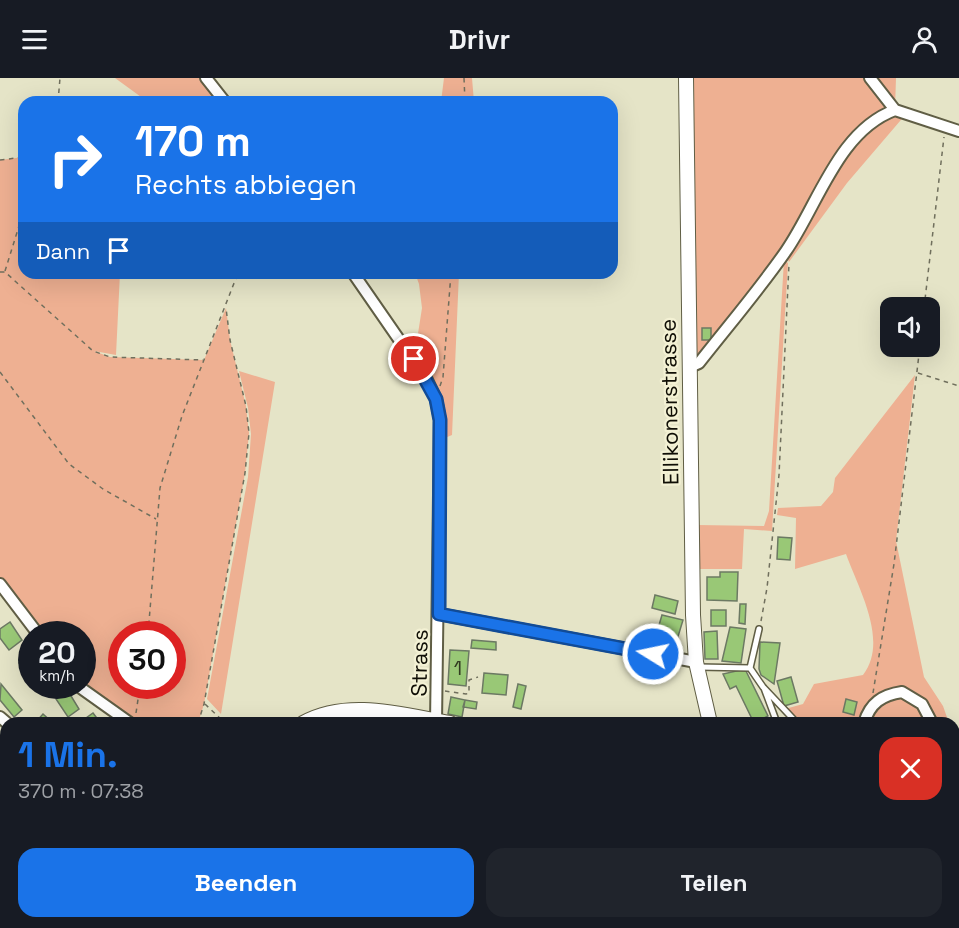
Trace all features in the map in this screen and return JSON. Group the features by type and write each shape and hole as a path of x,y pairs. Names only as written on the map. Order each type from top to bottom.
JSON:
{"street":[{"path":"206,78 220,96"},
{"name":"Ellikonerstrasse","path":"686,78 693,615 697,665 709,717"},
{"path":"870,78 895,110 959,131"},
{"path":"690,367 699,363 785,252 809,214 836,163 863,130 882,114 895,110"},
{"path":"357,279 414,359 436,399 440,420 439,614"},
{"path":"0,584 28,621"},
{"name":"Strass","path":"436,717 439,614 697,665"},
{"path":"866,717 870,708 880,698 902,693 912,696 922,704 929,717"},
{"path":"96,696 131,717"},
{"path":"317,717 328,712 359,709 406,717"}],"lane":[{"path":"759,629 750,668 763,687 791,717"},
{"path":"697,665 750,668"},
{"path":"763,687 775,717"}],"path":[{"path":"58,96 60,78"},
{"path":"465,78 465,96"},
{"path":"925,297 945,127"},
{"path":"0,160 18,158"},
{"path":"5,272 18,230"},
{"path":"759,629 767,588 779,475 789,270 785,252"},
{"path":"0,272 5,272 93,351 110,357 204,360"},
{"path":"149,621 160,488 182,416 236,279"},
{"path":"436,399 443,377 451,279"},
{"path":"200,717 245,473 249,433 246,406 230,340 226,308"},
{"path":"870,708 888,608 919,357"},
{"path":"0,372 69,464 104,489 157,520"},
{"path":"917,372 959,386"},
{"path":"438,690 466,694 469,693 470,680 478,677"},
{"path":"133,717 137,699"},
{"path":"204,704 218,717"}],"shaded area":[{"path":"115,78 204,78 218,96 140,96"},
{"path":"444,78 472,78 474,96 442,96"},
{"path":"686,78 896,78 895,109 906,114 847,183 789,262 785,253 690,367"},
{"path":"18,158 18,279 120,279 116,355 94,351 110,357 204,360 226,308 230,340 246,406 249,433 245,473 200,717 122,717 96,697 96,621 28,621 0,584 0,160"},
{"path":"784,260 788,263 772,531 744,529 742,569 698,569 697,525 764,526 769,511"},
{"path":"417,279 459,279 452,435 440,440 440,420 414,359 422,308"},
{"path":"239,371 275,382 221,714 207,699 248,477 251,434 248,408"},
{"path":"915,375 896,541 924,677 943,706 947,717 794,717 785,709 803,704 814,684 863,675 870,662 873,647 869,615 846,554 795,569 796,518 777,515 778,508 821,506 833,492 835,478"}],"building":[{"path":"702,328 711,328 711,340 702,340"},
{"path":"778,537 792,538 790,560 777,559"},
{"path":"720,572 738,572 737,601 707,600 707,577 720,577"},
{"path":"655,595 678,601 675,614 652,608"},
{"path":"740,604 746,604 745,624 739,623"},
{"path":"711,610 726,610 726,626 711,626"},
{"path":"662,615 683,620 673,653 658,649 663,633 657,632"},
{"path":"10,622 18,634 18,643 9,650 0,638 0,629"},
{"path":"730,627 746,629 741,663 722,661"},
{"path":"717,631 718,659 705,659 704,632"},
{"path":"472,640 496,642 496,650 471,648"},
{"path":"760,642 780,643 774,684 761,675 759,669"},
{"path":"450,650 469,651 466,686 448,684"},
{"path":"745,669 768,716 751,717 736,686 730,689 723,674"},
{"path":"484,673 508,675 506,695 482,693"},
{"path":"791,677 798,702 784,706 777,681"},
{"path":"1,684 22,710 14,717 0,700"},
{"path":"518,684 526,686 521,709 513,707"},
{"path":"451,697 465,700 462,717 448,714"},
{"path":"56,699 73,699 79,709 68,717"},
{"path":"846,699 857,702 854,715 843,712"},
{"path":"465,700 477,702 476,709 463,707"}],"route":[{"path":"414,359 436,399 440,420 439,614 653,654"}]}
